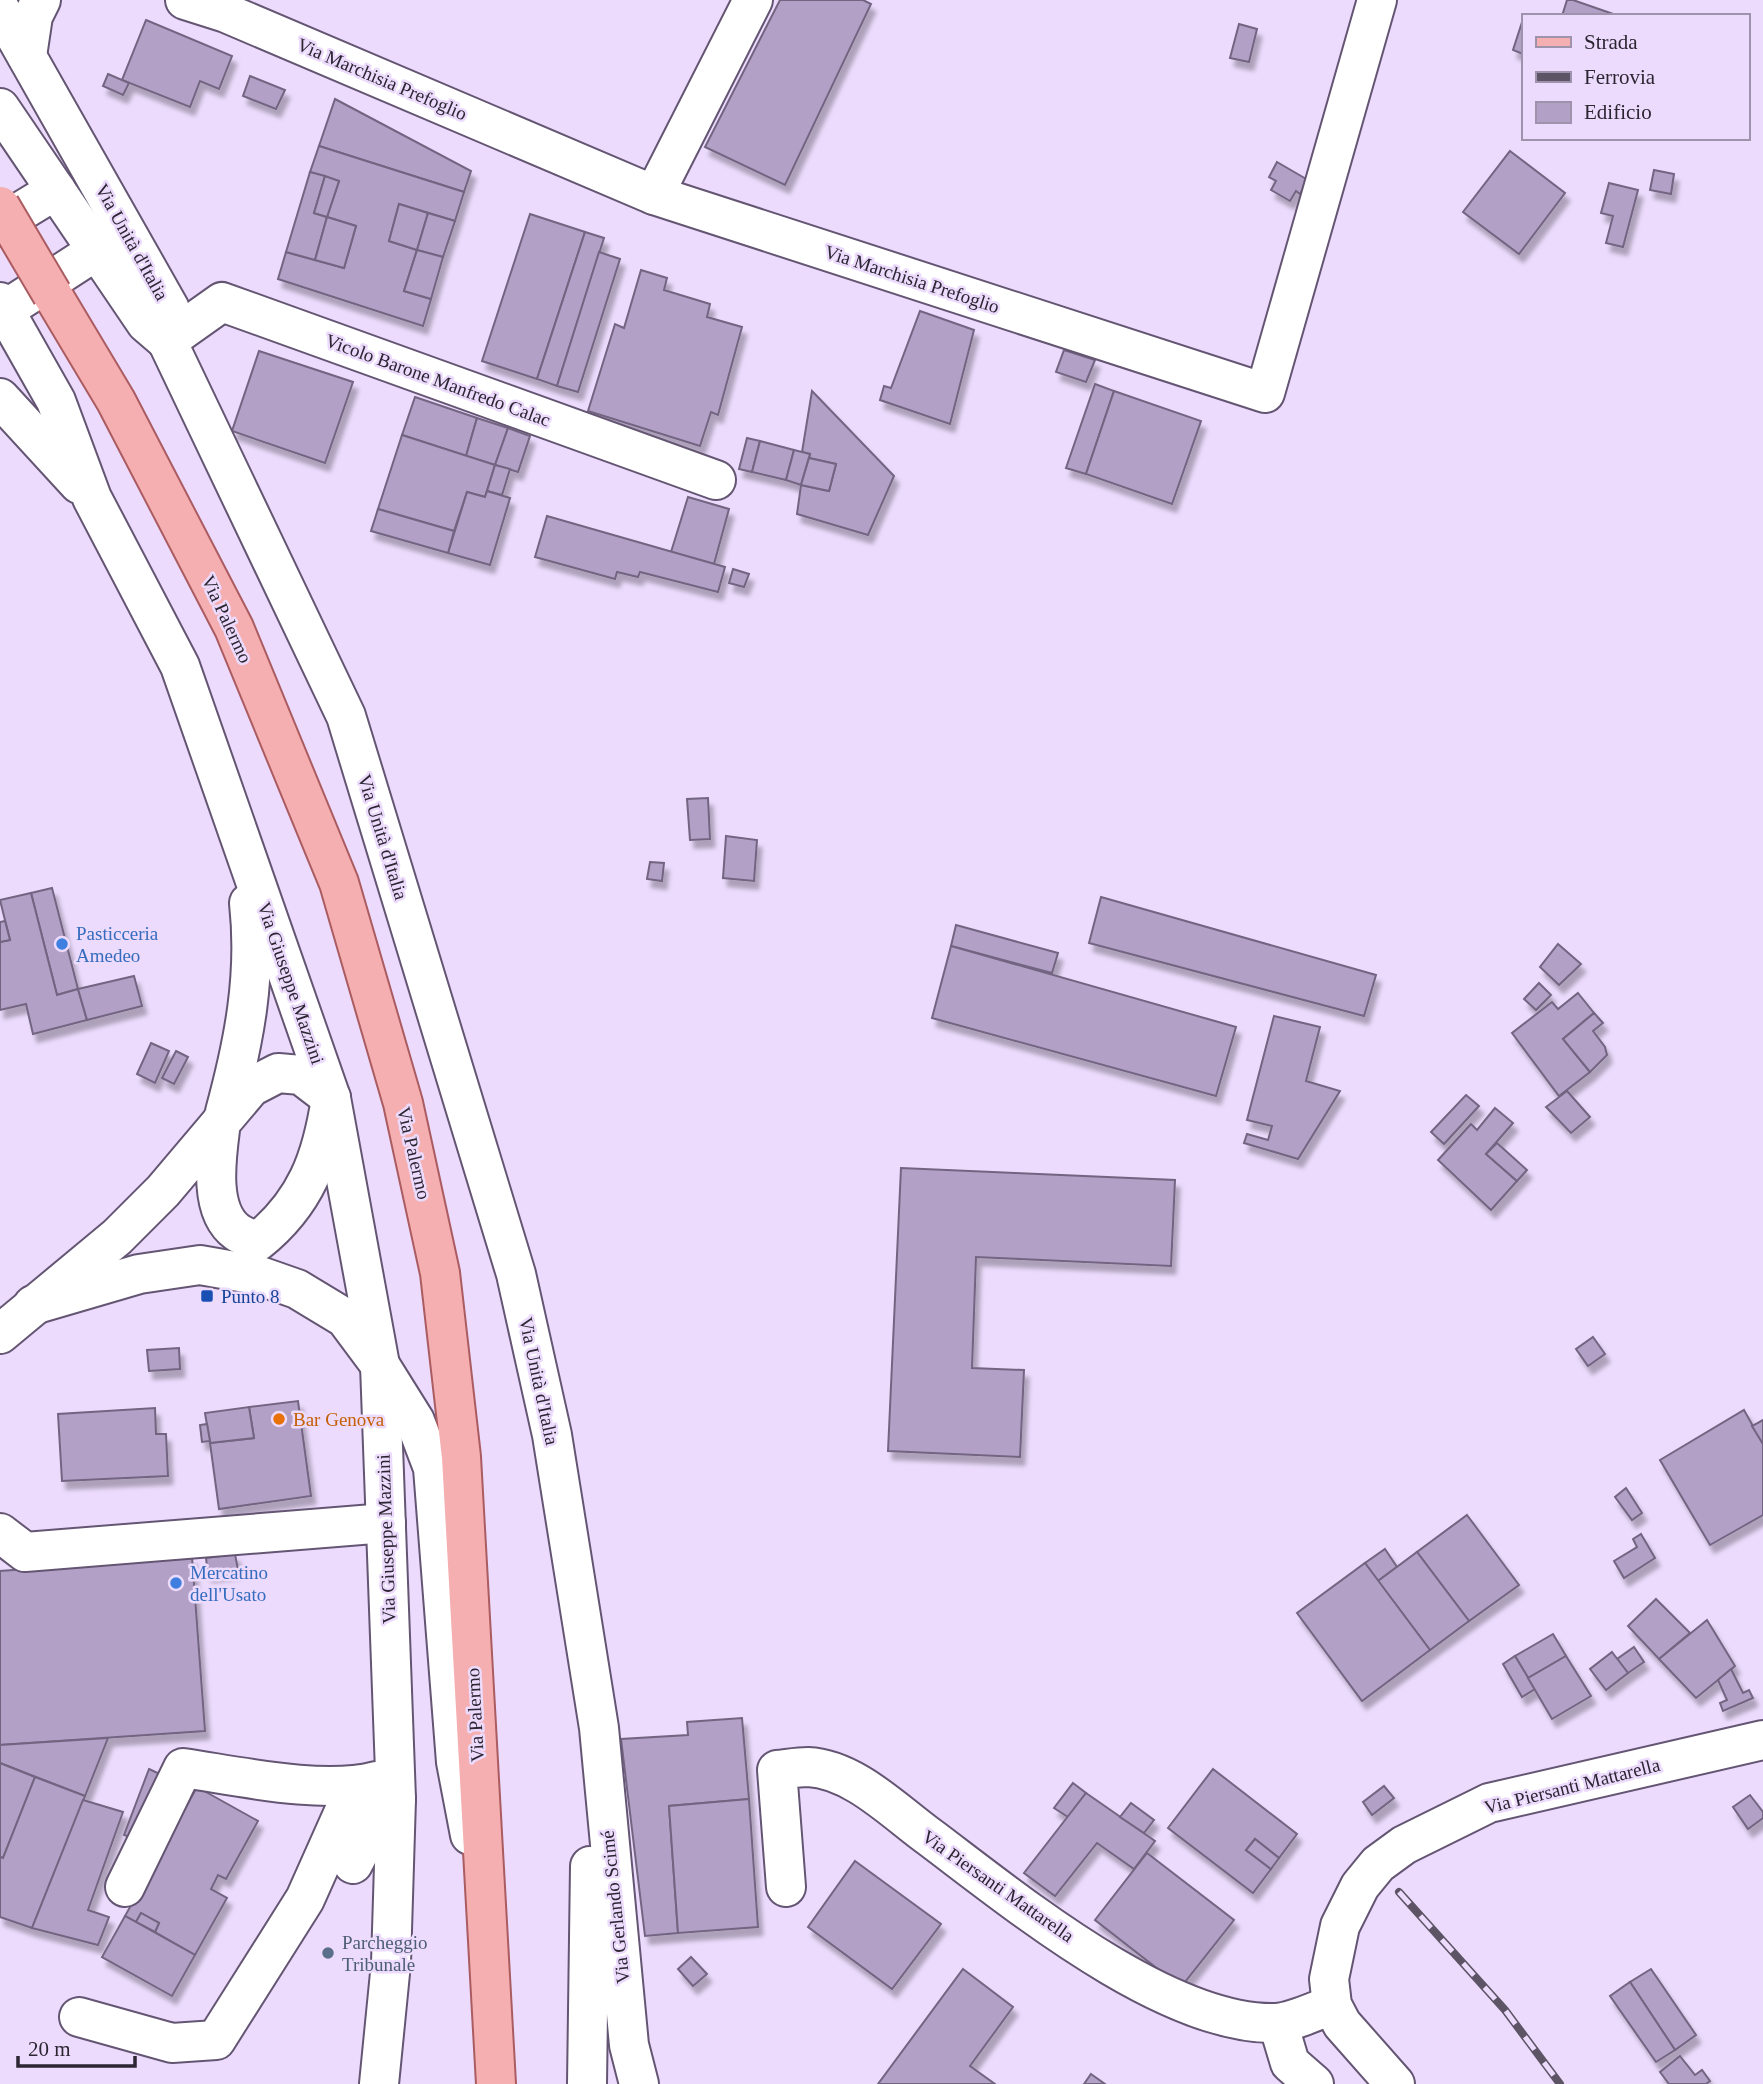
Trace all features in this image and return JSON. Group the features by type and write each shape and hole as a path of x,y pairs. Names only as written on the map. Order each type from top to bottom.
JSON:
{"main road":[{"name":"Via Palermo","path":"0,206 117,401 234,628 338,883 403,1103 440,1273 461,1457 496,2084"}],"street":[{"path":"27,56 33,16 41,0"},
{"name":"Via Marchisia Prefoglio","path":"185,0 226,13 654,195 1265,393 1377,0"},
{"path":"654,195 753,0"},
{"name":"Via Unità d'Italia","path":"0,9 27,56 112,241 170,309 167,341 346,716 516,1273 552,1434 599,1728"},
{"path":"0,108 56,190 112,241 2,308"},
{"path":"0,224 56,190"},
{"name":"Vicolo Barone Manfredo Calac","path":"167,341 222,302 716,480"},
{"name":"Via Giuseppe Mazzini","path":"2,308 56,401 92,498 180,666 331,1098 380,1365 395,1787 391,1963 379,2084"},
{"name":"Via Giuseppe Mazzini","path":"0,398 92,498"},
{"name":"Via Giuseppe Mazzini","path":"222,1121 242,1052 251,995 254,944 244,845"},
{"path":"0,1334 33,1305 117,1237 163,1191 251,1087 278,1073 301,1075 331,1098 324,1143 304,1191 275,1228 255,1241 200,1265 139,1274 33,1305"},
{"path":"222,1121 216,1161 219,1203 224,1216 236,1231 296,1270 345,1318 380,1365 415,1422 433,1468 456,1762 487,1925"},
{"path":"200,1265 257,1275 287,1286 345,1318"},
{"path":"0,1534 25,1552 386,1523"},
{"path":"587,2084 590,1859 599,1728"},
{"name":"Via Gerlando Scimé","path":"599,1728 629,2045 639,2084"},
{"name":"Via Piersanti Mattarella","path":"786,1887 777,1770 810,1767 837,1774 869,1792 1038,1918 1165,1997 1233,2017 1278,2023 1332,2005 1329,1979 1334,1950 1349,1905 1378,1864 1404,1845 1489,1803 1763,1740"},
{"path":"125,1886 183,1768 257,1779 355,1787 395,1787 353,1864"},
{"path":"79,2017 172,2043 216,2040 305,1899 355,1787"},
{"path":"1332,2005 1342,2024 1395,2084"},
{"path":"1278,2023 1290,2063 1314,2084"}],"building":[{"path":"780,0 863,0 871,4 785,185 705,147"},
{"path":"1567,0 1573,0 1613,14 1563,14"},
{"path":"146,20 232,56 219,89 200,81 190,107 122,80"},
{"path":"1522,22 1522,54 1513,50"},
{"path":"1239,24 1257,29 1249,62 1230,58"},
{"path":"108,74 129,83 123,95 103,86"},
{"path":"250,76 285,90 276,109 243,96"},
{"path":"335,99 471,171 464,192 319,146"},
{"path":"319,146 464,192 455,221 399,204 389,241 417,250 404,291 431,299 423,326 278,279 286,252 344,268 356,226 327,217 339,181 310,172"},
{"path":"1510,151 1565,193 1519,254 1463,212"},
{"path":"1277,162 1308,180 1300,194 1296,191 1290,201 1271,190 1276,181 1269,177"},
{"path":"1654,170 1674,174 1671,194 1650,190"},
{"path":"310,172 325,176 314,213 327,217 315,260 286,252"},
{"path":"325,176 339,181 327,217 314,213"},
{"path":"1609,183 1638,190 1623,247 1606,243 1613,216 1601,213"},
{"path":"399,204 428,213 417,250 389,241"},
{"path":"428,213 455,221 443,257 417,250"},
{"path":"530,214 585,232 537,379 482,361"},
{"path":"327,217 356,226 344,268 315,260"},
{"path":"585,232 604,238 557,386 537,379"},
{"path":"417,250 443,257 431,299 404,291"},
{"path":"599,252 620,259 578,392 557,386"},
{"path":"641,270 667,278 664,290 710,304 707,317 742,327 718,415 711,412 700,446 588,411 615,324 624,328"},
{"path":"920,311 974,330 950,424 880,400 884,386 891,388"},
{"path":"1064,350 1095,360 1086,382 1056,372"},
{"path":"259,351 353,382 325,463 232,431"},
{"path":"1095,384 1114,391 1086,474 1066,468"},
{"path":"812,391 894,476 868,535 797,514 801,485 829,491 836,464 809,458 810,454 802,452"},
{"path":"1114,391 1201,421 1172,504 1086,474"},
{"path":"415,397 477,418 466,456 402,435"},
{"path":"477,418 508,428 495,465 466,456"},
{"path":"508,428 530,436 518,472 495,465"},
{"path":"402,435 495,465 485,497 467,492 454,531 378,509"},
{"path":"747,438 760,441 752,472 739,469"},
{"path":"760,441 794,450 786,480 752,472"},
{"path":"794,450 810,454 801,485 786,480"},
{"path":"809,458 836,464 829,491 801,485"},
{"path":"495,465 510,469 502,495 487,491"},
{"path":"487,491 510,498 490,565 448,553 467,492 485,497"},
{"path":"688,497 729,509 714,564 671,552"},
{"path":"378,509 454,531 448,553 371,531"},
{"path":"547,516 725,567 718,592 640,572 638,577 617,572 615,579 535,557"},
{"path":"733,569 749,574 744,587 729,583"},
{"path":"708,798 710,839 690,840 687,799"},
{"path":"726,836 757,840 754,881 723,878"},
{"path":"650,862 664,863 662,881 647,879"},
{"path":"52,888 78,989 57,995 31,893"},
{"path":"31,893 57,995 78,989 87,1020 33,1034 26,1004 0,1010 0,942 10,940 0,900"},
{"path":"1101,897 1376,975 1364,1016 1089,943"},
{"path":"5,921 10,940 0,942 0,922"},
{"path":"956,925 1058,953 1052,973 951,946"},
{"path":"1558,944 1581,964 1559,985 1540,967"},
{"path":"951,946 1236,1027 1216,1096 932,1018"},
{"path":"134,976 142,1006 87,1020 78,989"},
{"path":"1539,983 1551,995 1536,1010 1524,999"},
{"path":"1578,993 1594,1013 1563,1039 1590,1072 1559,1096 1512,1033 1552,1002 1558,1009"},
{"path":"1594,1013 1603,1023 1593,1031 1605,1047 1607,1055 1590,1072 1563,1039"},
{"path":"1274,1016 1320,1027 1306,1081 1340,1091 1298,1159 1244,1143 1247,1134 1268,1140 1272,1126 1247,1120"},
{"path":"151,1043 169,1051 155,1083 137,1074"},
{"path":"176,1051 188,1057 174,1084 162,1078"},
{"path":"1567,1091 1590,1117 1571,1133 1546,1107"},
{"path":"1466,1095 1479,1106 1444,1144 1431,1132"},
{"path":"1495,1108 1513,1123 1486,1154 1517,1181 1491,1210 1438,1160 1471,1124 1477,1130"},
{"path":"1497,1143 1527,1170 1517,1181 1486,1154"},
{"path":"901,1168 1175,1180 1171,1266 976,1257 972,1368 1024,1370 1020,1457 888,1451"},
{"path":"1593,1337 1605,1354 1588,1366 1576,1349"},
{"path":"179,1348 180,1369 149,1371 147,1350"},
{"path":"298,1401 311,1496 219,1509 210,1443 254,1438 249,1407"},
{"path":"249,1407 254,1438 210,1443 205,1413"},
{"path":"155,1408 156,1434 166,1434 168,1476 62,1481 58,1414"},
{"path":"1744,1410 1763,1444 1763,1515 1710,1545 1660,1460"},
{"path":"1763,1420 1763,1444 1752,1426"},
{"path":"207,1424 210,1441 202,1442 200,1425"},
{"path":"1626,1488 1642,1513 1632,1520 1615,1497"},
{"path":"1467,1515 1519,1585 1469,1621 1417,1552"},
{"path":"1641,1534 1655,1558 1624,1578 1614,1561 1637,1547 1633,1539"},
{"path":"1385,1549 1397,1567 1378,1581 1365,1563"},
{"path":"1417,1552 1469,1621 1430,1650 1378,1581"},
{"path":"235,1554 238,1570 208,1574 206,1558"},
{"path":"192,1557 205,1731 0,1745 0,1571"},
{"path":"1365,1563 1430,1650 1362,1701 1297,1613"},
{"path":"1656,1599 1690,1633 1659,1659 1628,1626"},
{"path":"1707,1620 1735,1666 1696,1698 1659,1659"},
{"path":"1553,1634 1566,1656 1528,1678 1515,1656"},
{"path":"1634,1647 1644,1662 1628,1673 1617,1659"},
{"path":"1612,1652 1628,1673 1606,1690 1590,1669"},
{"path":"1515,1656 1535,1689 1522,1697 1503,1664"},
{"path":"1566,1656 1591,1696 1552,1719 1528,1678"},
{"path":"1731,1669 1743,1693 1749,1690 1753,1698 1723,1711 1720,1703 1727,1700 1718,1680"},
{"path":"742,1718 749,1799 669,1806 678,1933 645,1936 621,1739 688,1735 687,1722"},
{"path":"108,1738 85,1796 0,1763 0,1745"},
{"path":"0,1763 35,1777 3,1858 0,1857"},
{"path":"149,1769 162,1775 137,1840 124,1835"},
{"path":"1213,1769 1297,1834 1279,1858 1255,1839 1246,1850 1271,1869 1253,1893 1168,1828"},
{"path":"35,1777 85,1796 32,1928 0,1917 0,1857 3,1858"},
{"path":"1073,1783 1086,1793 1068,1817 1054,1808"},
{"path":"1384,1786 1394,1798 1372,1815 1363,1802"},
{"path":"197,1787 258,1821 226,1879 218,1875 211,1889 227,1898 195,1955 155,1932 159,1923 141,1913 136,1922 125,1916"},
{"path":"1086,1793 1155,1841 1134,1869 1097,1843 1055,1896 1024,1873"},
{"path":"1750,1795 1763,1812 1763,1818 1748,1829 1733,1807"},
{"path":"749,1799 758,1927 678,1933 669,1806"},
{"path":"83,1800 123,1812 88,1910 109,1917 98,1945 32,1928"},
{"path":"1131,1803 1154,1820 1144,1833 1120,1817"},
{"path":"1255,1839 1279,1858 1271,1869 1246,1850"},
{"path":"1147,1853 1234,1920 1181,1987 1095,1920"},
{"path":"855,1861 941,1924 892,1989 808,1927"},
{"path":"141,1913 159,1923 155,1932 136,1922"},
{"path":"125,1916 195,1955 172,1996 102,1957"},
{"path":"691,1957 707,1974 693,1986 678,1969"},
{"path":"963,1969 1013,2007 970,2066 995,2084 878,2084"},
{"path":"1651,1969 1696,2035 1675,2050 1630,1982"},
{"path":"1630,1982 1675,2050 1656,2062 1610,1996"},
{"path":"1680,2056 1695,2075 1702,2070 1710,2081 1706,2084 1669,2084 1660,2072"},
{"path":"1091,2074 1105,2084 1084,2084"}],"railway":[{"path":"1399,1892 1505,2010 1560,2084"}],"place":[{"name":"Pasticceria Amedeo","path":"62,944"},
{"name":"Punto 8","path":"207,1296"},
{"name":"Bar Genova","path":"279,1419"},
{"name":"Mercatino dell'Usato","path":"176,1583"},
{"name":"Parcheggio Tribunale","path":"328,1953"}]}
